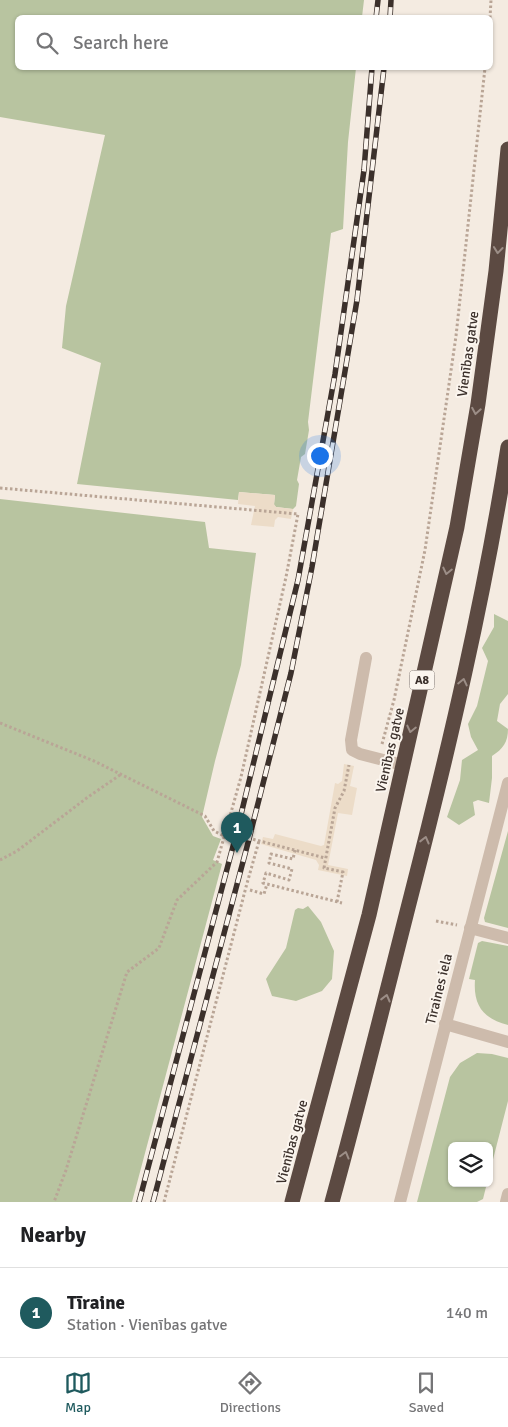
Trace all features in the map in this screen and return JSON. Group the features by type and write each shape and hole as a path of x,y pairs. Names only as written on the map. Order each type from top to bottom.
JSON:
{"highway":[{"name":"Vienības gatve","path":"292,1202 369,915 457,527 478,404 496,271 508,149"},
{"path":"332,1202 446,758 476,627 497,520 508,447"}],"street":[{"path":"366,658 351,740 352,750 360,754 403,765"},
{"name":"Tīraines iela","path":"400,1202 508,784"},
{"path":"470,928 508,938"},
{"path":"445,1024 508,1042"},
{"path":"506,1202 508,1194"}],"path":[{"path":"490,15 491,0"},
{"path":"378,759 394,700 425,550 456,336 485,70"},
{"path":"0,488 298,514 284,587 241,777 217,862 177,900 159,948 127,972 66,1170 54,1202"},
{"path":"0,722 94,761 120,776 205,816 214,831 222,835 226,832 325,858"},
{"path":"337,902 343,872 324,868 334,808 344,791 349,765"},
{"path":"0,860 16,851 88,797 120,776"},
{"path":"164,1202 259,841"},
{"path":"295,850 293,860 271,854 269,863 292,869 289,880 266,873 263,883 342,903"},
{"path":"250,890 264,894 267,884"},
{"path":"436,921 454,925"}],"green space":[{"path":"0,0 364,0 362,15 15,15 15,70 356,70 348,142 343,229 331,233 308,422 309,430 305,454 301,457 297,480 299,484 296,506 293,509 276,507 274,505 275,495 239,492 238,500 77,484 101,363 62,348 66,306 105,135 0,117"},
{"path":"0,499 205,522 209,548 256,553 241,665 202,817 213,836 221,839 213,860 222,864 132,1202 0,1202"},
{"path":"494,614 508,621 508,694 500,704 497,721 508,729 508,734 504,745 492,756 489,803 478,800 473,802 475,815 459,825 447,817 460,780 462,760 478,750 471,737 468,724 477,706 488,661 482,648 494,627"},
{"path":"508,831 508,928 485,922 484,918"},
{"path":"308,906 321,922 334,951 332,979 322,991 296,1001 272,996 266,979 286,948 295,910"},
{"path":"482,941 508,946 508,1025 486,1015 478,1004 475,980 469,979 478,943"},
{"path":"477,1053 508,1058 508,1101 493,1159 493,1142 448,1142 448,1187 486,1187 483,1199 477,1202 417,1202 450,1077 460,1063"}],"shaded area":[{"path":"239,492 275,495 274,504 276,507 293,509 291,519 278,517 275,520 274,527 251,525 255,506 238,504"},
{"path":"344,764 354,766 350,786 357,788 352,815 338,813 328,865 348,869 347,876 318,870 319,865 316,860 261,844 263,837 273,839 275,834 321,846 324,845 335,783 338,784 342,781"}],"railway":[{"path":"376,15 378,0"},
{"path":"390,15 391,0"},
{"path":"139,1202 236,835 298,580 335,374 364,170 372,70"},
{"path":"153,1202 291,673 312,567 357,300 384,70"}],"place":[{"name":"Tīraine","path":"237,853"}]}
